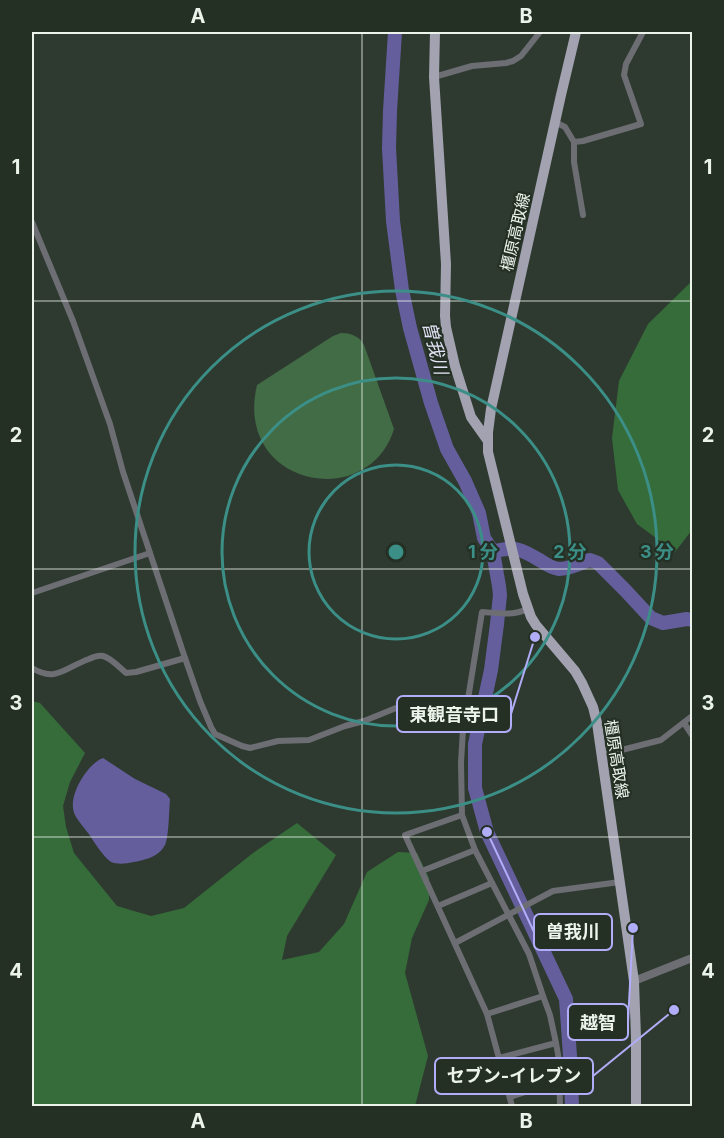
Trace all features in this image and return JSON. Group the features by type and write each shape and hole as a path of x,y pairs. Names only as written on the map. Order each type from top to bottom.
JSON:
{"main road":[{"name":"橿原高取線","path":"435,32 434,77 446,264 446,327 471,417 488,441"},
{"name":"橿原高取線","path":"576,32 491,409 488,441 491,464 528,609 536,625 575,671 593,707 597,723 633,981 636,1107"}],"street":[{"path":"434,77 472,66 513,61 521,56 540,32"},
{"path":"574,142 641,124 624,75 626,64 643,32"},
{"path":"555,122 565,127 574,142 574,162 584,215"},
{"path":"32,222 73,321 110,424 123,472 185,658 215,734 250,748 278,741 309,740 396,708 417,713 463,730"},
{"path":"32,594 150,552"},
{"path":"528,609 514,614 482,612 463,730 462,815 475,850 529,954 550,1015 559,1060 560,1107"},
{"path":"32,668 42,674 57,674 80,662 105,656 126,673 185,658"},
{"path":"602,755 661,740 693,716"},
{"path":"684,723 693,735"},
{"path":"462,815 405,835 487,1014 513,1107"},
{"path":"422,871 475,850"},
{"path":"455,943 553,891 620,882"},
{"path":"438,906 492,883"},
{"path":"633,981 693,958"},
{"path":"487,1014 543,996"},
{"path":"499,1058 556,1043"},
{"path":"510,1097 538,1088 560,1086"}],"green space":[{"path":"692,281 692,530 675,552 637,524 618,490 612,438 619,381 648,324"},
{"path":"341,333 360,339 364,345 394,429 380,455 358,472 333,479 307,476 283,465 265,446 255,419 257,385"},
{"path":"32,701 40,703 85,753 70,782 63,806 66,827 74,853 117,906 151,916 184,908 253,853 297,823 336,855 287,936 282,960 319,952 344,924 367,872 398,852 417,853 429,878 429,900 412,938 405,973 428,1056 415,1106 32,1106"}],"shaded area":[{"path":"103,758 135,779 166,794 170,799 165,845 153,856 127,863 111,862 100,851 75,815 73,800 80,782 91,767"}],"waterway":[{"name":"曽我川","path":"395,32 389,148 393,221 402,290 431,403 447,449 479,513 484,538 493,552 500,595 491,670 475,744 475,788 487,832 566,999 572,1106"},
{"path":"493,552 507,549 518,550 559,569 590,560 598,563 651,618 663,623 692,620"}],"place":[{"name":"東観音寺口","path":"535,637"},
{"name":"曽我川","path":"487,832"},
{"name":"越智","path":"633,928"},
{"name":"セブン-イレブン","path":"674,1010"}]}
